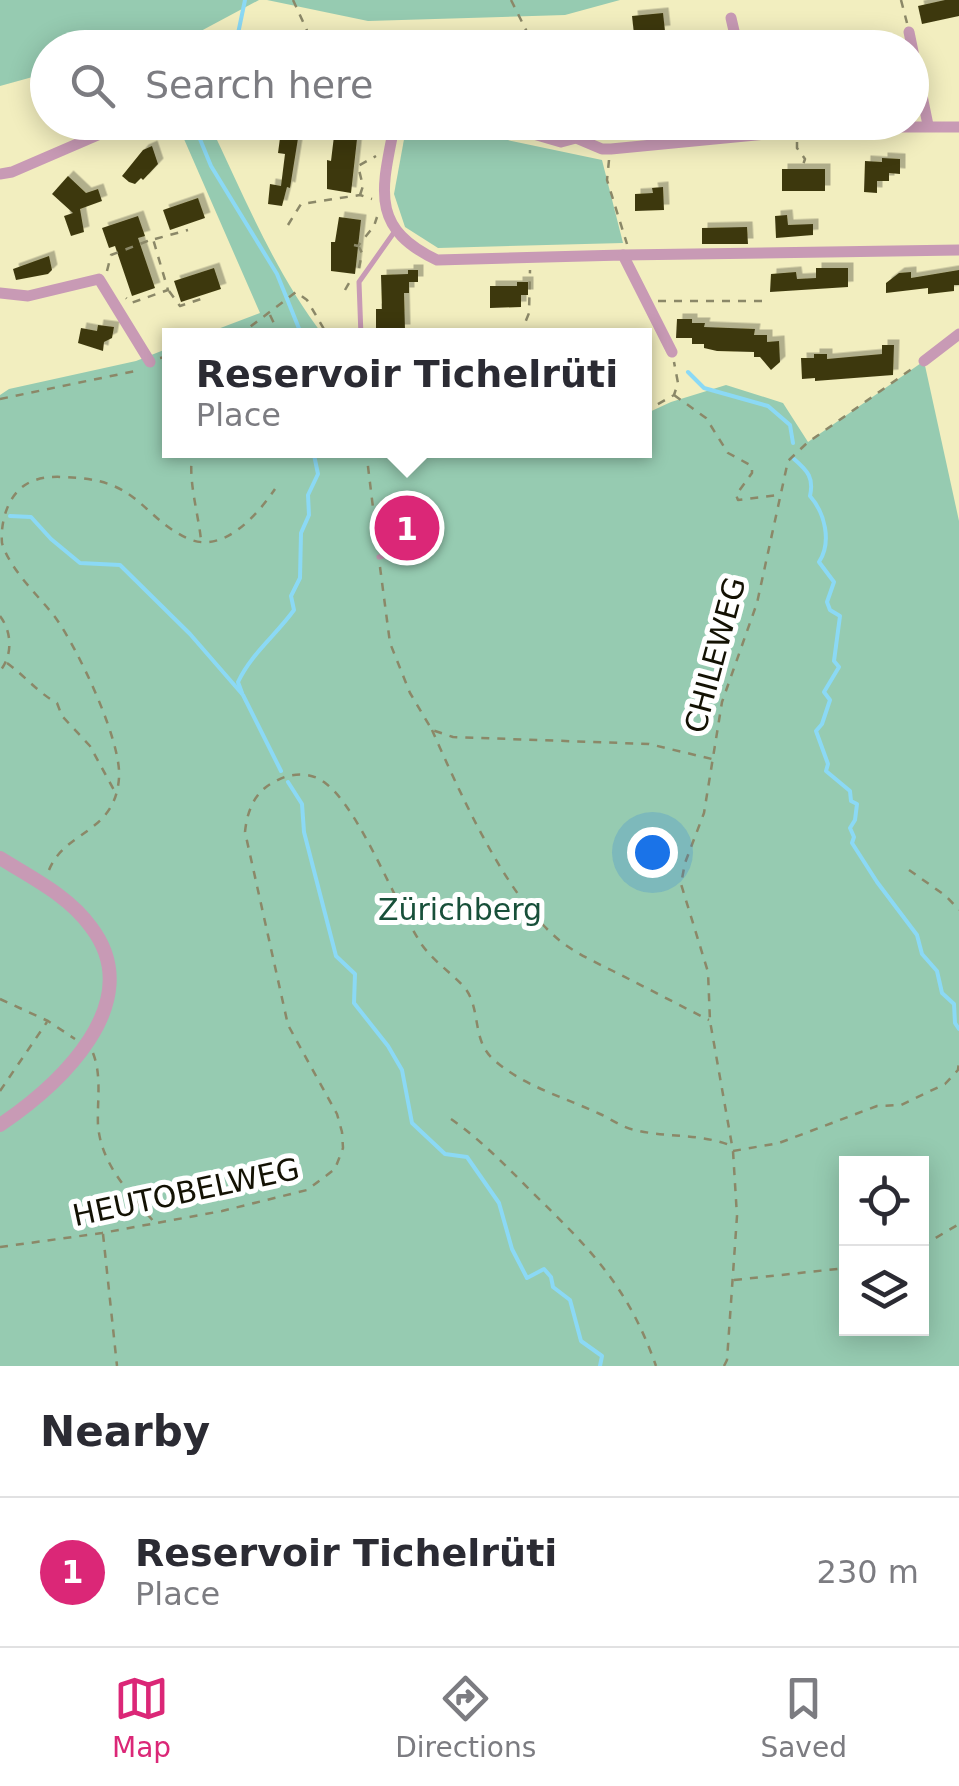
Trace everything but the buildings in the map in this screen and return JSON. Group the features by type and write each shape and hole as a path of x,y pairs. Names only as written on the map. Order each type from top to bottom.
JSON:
{"street":[{"path":"732,18 734,30"},
{"path":"929,124 959,127"},
{"path":"0,174 86,140"},
{"path":"391,140 382,201 395,231 413,249 437,260 959,250"},
{"path":"581,140 602,149 673,140"},
{"path":"627,255 672,352"},
{"path":"0,292 28,296 99,278 150,362"},
{"path":"924,360 959,334"},
{"path":"0,858 44,886 90,925 106,957 108,998 100,1024 87,1046 0,1125"}],"lane":[{"path":"362,328 360,282 395,231"},
{"path":"379,557 409,549"}],"path":[{"path":"293,0 307,30"},
{"path":"511,0 526,30"},
{"path":"901,0 908,30"},
{"path":"797,140 805,159 803,165"},
{"path":"611,149 607,180 627,255"},
{"path":"360,195 363,186 358,166 374,156 388,158"},
{"path":"288,225 301,204 360,195 382,201 374,226 356,246 362,253 358,268"},
{"path":"99,278 110,268 111,255 125,247 188,230"},
{"path":"153,239 168,290 180,306 204,298"},
{"path":"362,241 372,242"},
{"path":"527,328 530,259"},
{"path":"345,290 353,280"},
{"path":"114,303 126,298 131,302 168,290"},
{"path":"249,328 296,292 307,300 323,328"},
{"path":"646,300 767,301"},
{"path":"269,313 279,328"},
{"path":"652,407 674,395 678,383 672,352"},
{"path":"0,398 127,374 162,358"},
{"name":"CHILEWEG","path":"724,1366 737,1216 733,1148 710,1021 708,972 681,884 684,863 704,813 722,702 758,603 784,472 794,454 924,360"},
{"path":"674,395 706,418 728,453 752,466 752,473 736,495 738,500 779,495"},
{"path":"192,458 190,476 198,504 201,542"},
{"path":"367,458 390,643 410,693 432,730 467,807 526,906 562,944 710,1021"},
{"path":"44,886 58,852 84,835 115,805 120,774 115,748 79,654 2,542 6,504 32,481 55,476 108,482 135,496 188,538 201,542 215,540 248,523 275,489"},
{"path":"0,616 9,634 7,664 0,671"},
{"path":"7,664 27,677 38,693 57,702 62,716 90,746 116,795"},
{"path":"432,730 453,737 649,744 713,760"},
{"name":"HEUTOBELWEG","path":"0,1246 102,1233 222,1211 307,1190 334,1169 343,1148 337,1114 288,1026 245,832 247,813 256,797 271,783 300,774 322,780 344,802 422,944 442,970 464,988 474,1008 479,1038 490,1057 518,1076 632,1130 713,1138 733,1148"},
{"path":"908,870 959,910"},
{"path":"0,999 48,1021 87,1046 94,1056 101,1146 108,1164 155,1223"},
{"path":"0,1091 48,1021"},
{"path":"733,1148 779,1144 877,1106 901,1105 945,1084 958,1070 959,1061"},
{"path":"452,1119 495,1156 600,1261 645,1334 656,1366"},
{"path":"929,1242 959,1224"},
{"path":"102,1233 117,1366"},
{"path":"732,1280 839,1269"}],"green space":[{"path":"0,0 259,0 203,30 30,30 30,78 0,86"},
{"path":"267,0 620,0 565,15 368,21"},
{"path":"184,140 217,140 275,259 318,328 220,328 260,313"},
{"path":"404,140 507,140 602,160 623,243 438,248 405,227 394,194"},
{"name":"Zürichberg","path":"162,351 162,458 652,458 652,411 671,402 726,385 783,403 808,442 924,361 959,521 959,1366 0,1366 0,395 9,389 136,361"}],"waterway":[{"path":"239,30 245,0"},
{"path":"200,140 211,166 277,274 299,328"},
{"path":"688,372 704,388 768,406 790,425 793,443"},
{"path":"242,693 238,682 243,672 294,610 291,596 300,578 301,533 309,515 308,495 318,474 315,458"},
{"path":"794,459 809,475 810,496 823,519 826,537 819,562 834,582 827,602 830,610 840,616 834,661 839,667 824,692 830,700 816,731 828,764 826,771 850,791 851,801 857,804 850,828 852,843 917,935 922,954 937,971 942,993 954,1004 959,1029"},
{"path":"10,516 31,517 80,563 120,565 190,634 243,695 281,771"},
{"path":"288,782 302,804 304,832 336,956 355,974 354,1003 402,1070 412,1123 445,1154 467,1157 499,1203 512,1249 527,1278 544,1269 551,1277 553,1287 570,1300 581,1341 602,1356 600,1366"}],"place":[{"name":"Reservoir Tichelrüti","path":"407,528"}]}
